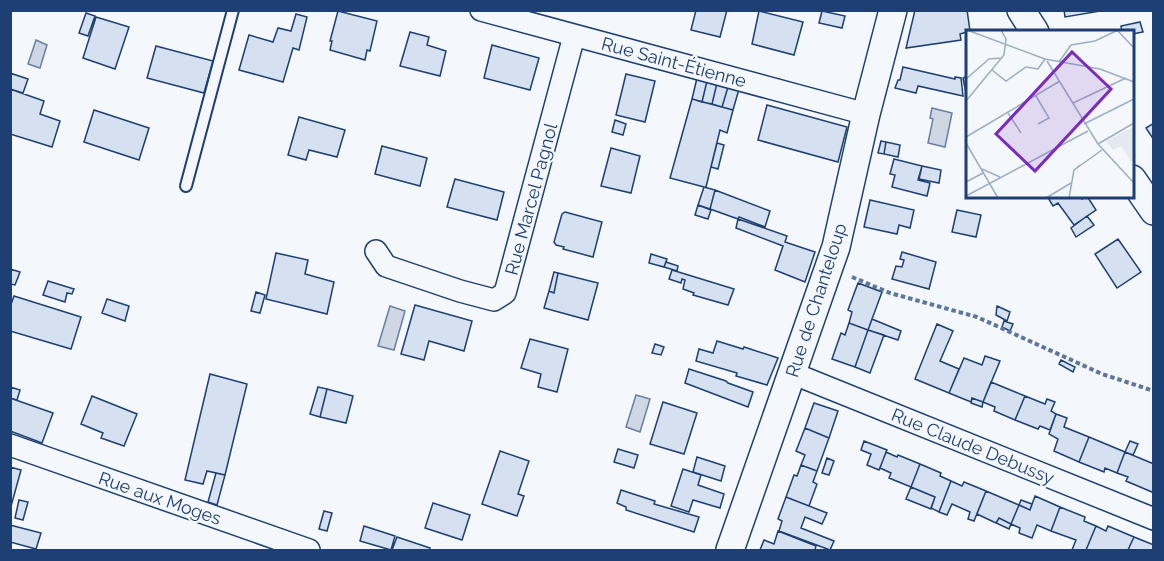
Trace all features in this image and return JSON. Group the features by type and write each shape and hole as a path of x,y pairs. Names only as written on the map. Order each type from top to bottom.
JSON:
{"street":[{"name":"Rue Saint-Étienne","path":"482,10 866,114"},
{"name":"Rue de Chanteloup","path":"730,550 836,247 866,114 893,10"},
{"path":"1021,10 1034,30"},
{"name":"Rue Marcel Pagnol","path":"376,251 386,266 460,291 494,300 505,293 574,36"},
{"path":"1134,182 1154,211"},
{"name":"Rue Claude Debussy","path":"792,373 1154,519"},
{"name":"Rue aux Moges","path":"10,445 309,550"}],"lane":[{"path":"186,186 233,10"}],"path":[{"path":"846,274 890,293 977,317 1102,374 1154,391"}],"shaded area":[{"path":"36,40 47,45 40,68 28,64"},
{"path":"932,108 952,113 945,147 928,143 933,119 930,118"},
{"path":"390,306 405,311 394,350 378,346"},
{"path":"636,395 650,399 640,432 626,427"}],"building":[{"path":"696,10 727,10 720,37 691,30"},
{"path":"915,10 967,10 970,30 960,34 961,40 906,48"},
{"path":"1064,10 1106,10 1065,17"},
{"path":"338,11 377,21 370,51 367,50 365,60 330,50 332,41 330,41"},
{"path":"759,11 803,22 794,55 752,44"},
{"path":"822,11 845,16 842,28 819,23"},
{"path":"86,13 95,16 88,36 79,33"},
{"path":"296,14 307,17 299,50 293,48 283,82 239,70 249,35 273,42 278,28 291,31"},
{"path":"96,17 129,27 115,69 83,58"},
{"path":"1140,22 1143,32 1134,34 1134,30 1122,30 1121,26"},
{"path":"410,32 429,37 427,45 446,51 440,76 400,66"},
{"path":"492,45 539,58 530,90 484,78"},
{"path":"156,46 213,61 204,93 147,78"},
{"path":"903,67 955,79 955,77 961,78 963,96 918,86 916,93 895,88 900,80"},
{"path":"10,73 28,79 23,93 10,89"},
{"path":"626,74 655,81 645,122 616,115"},
{"path":"966,76 966,93 963,78"},
{"path":"697,78 707,81 702,102 692,99"},
{"path":"707,81 717,83 712,104 702,102"},
{"path":"717,83 728,87 722,107 712,104"},
{"path":"728,87 739,89 733,110 722,107"},
{"path":"10,89 44,101 40,114 60,121 52,147 10,134"},
{"path":"692,99 733,110 727,133 720,130 706,187 670,178"},
{"path":"767,105 847,127 838,162 758,140"},
{"path":"94,110 149,128 139,160 84,142"},
{"path":"299,117 345,130 337,157 309,150 306,160 288,155"},
{"path":"615,120 626,124 623,135 612,132"},
{"path":"1154,123 1154,140 1146,128"},
{"path":"881,141 886,142 884,154 878,153"},
{"path":"886,142 900,145 898,157 884,154"},
{"path":"717,143 724,145 718,169 711,167"},
{"path":"382,146 427,158 420,186 375,174"},
{"path":"611,148 640,156 631,193 601,186"},
{"path":"894,159 922,166 918,180 930,183 927,196 892,187 895,175 890,174"},
{"path":"922,166 941,170 939,183 919,179"},
{"path":"455,179 504,192 497,220 447,207"},
{"path":"704,187 715,190 710,209 698,205"},
{"path":"715,190 770,211 765,227 710,209"},
{"path":"1048,198 1088,198 1096,210 1074,225 1058,203 1053,206"},
{"path":"870,200 914,210 910,228 899,225 897,234 864,227"},
{"path":"698,205 711,210 708,219 695,215"},
{"path":"957,210 981,215 976,237 952,232"},
{"path":"565,212 602,222 593,257 563,249 564,247 554,242 562,214"},
{"path":"1087,216 1094,225 1076,237 1071,228"},
{"path":"738,219 787,236 785,242 815,252 805,282 775,270 783,246 736,228"},
{"path":"1118,239 1141,272 1117,288 1095,254"},
{"path":"902,252 936,262 929,289 892,279 896,266 902,267 904,260 900,259"},
{"path":"276,253 308,260 305,274 334,282 327,314 266,299"},
{"path":"651,254 667,259 664,267 649,263"},
{"path":"666,262 678,266 677,271 664,267"},
{"path":"10,269 20,272 15,285 10,284"},
{"path":"672,270 734,289 728,305 693,295 694,293 683,289 685,280 682,279 681,283 669,279"},
{"path":"554,272 558,273 554,293 549,291"},
{"path":"558,273 598,283 588,320 544,308 549,291 554,293"},
{"path":"48,281 74,289 72,294 67,293 65,302 43,295"},
{"path":"858,283 882,292 868,330 849,323 852,312 848,310"},
{"path":"256,292 265,295 260,313 251,311"},
{"path":"14,296 81,317 71,349 10,331 10,307"},
{"path":"107,299 129,306 125,321 102,313"},
{"path":"415,305 472,321 464,351 429,341 424,360 401,354"},
{"path":"997,306 1010,312 1007,321 996,315"},
{"path":"872,319 901,331 898,340 868,330"},
{"path":"1004,321 1013,324 1010,331 1002,327"},
{"path":"849,323 868,330 855,367 832,359 841,333 845,335"},
{"path":"937,324 953,331 940,361 959,369 949,393 915,379"},
{"path":"868,330 884,335 870,373 855,367"},
{"path":"530,339 568,349 557,392 538,387 541,374 521,368"},
{"path":"717,341 778,358 767,385 696,361 699,349 713,353"},
{"path":"655,344 664,347 661,355 652,353"},
{"path":"985,356 1000,361 983,402 972,398 971,402 949,393 964,358 982,365"},
{"path":"1061,360 1075,367 1073,372 1059,364"},
{"path":"689,369 753,392 748,407 685,383"},
{"path":"210,374 247,384 225,475 207,471 203,484 185,480"},
{"path":"991,382 1025,396 1015,420 994,411 995,407 983,402"},
{"path":"10,387 20,390 17,400 10,398"},
{"path":"318,387 327,389 320,417 310,414"},
{"path":"327,389 353,396 346,423 320,417"},
{"path":"92,396 137,414 124,446 101,438 103,433 81,424"},
{"path":"1025,396 1045,404 1047,399 1055,402 1051,411 1056,414 1050,430 1040,426 1038,429 1015,420"},
{"path":"10,398 53,413 42,443 10,431"},
{"path":"972,398 983,402 982,407 971,403"},
{"path":"663,402 697,413 684,454 650,444"},
{"path":"814,403 838,411 829,438 805,428"},
{"path":"1056,414 1067,418 1064,427 1089,437 1079,462 1054,451 1058,439 1049,434"},
{"path":"805,428 829,438 817,471 801,465 805,455 796,451"},
{"path":"1089,437 1125,452 1117,473 1105,468 1104,472 1079,462"},
{"path":"864,441 887,450 879,470 867,465 871,454 861,450"},
{"path":"1130,441 1138,444 1133,455 1125,452"},
{"path":"618,449 638,455 634,468 614,462"},
{"path":"500,451 529,461 518,494 524,496 517,516 482,504"},
{"path":"886,452 920,464 911,487 889,478 891,473 880,468"},
{"path":"1125,452 1154,464 1152,492 1126,481 1128,477 1117,473"},
{"path":"697,457 725,466 721,481 693,472"},
{"path":"827,458 834,461 829,475 822,473"},
{"path":"920,464 941,473 940,476 951,481 939,512 931,508 935,497 911,487"},
{"path":"801,465 817,471 813,482 817,484 809,506 786,497 794,475 797,476"},
{"path":"10,467 21,470 10,510"},
{"path":"683,469 701,475 698,485 724,494 720,508 693,500 689,512 671,506"},
{"path":"216,473 225,475 217,505 208,502"},
{"path":"951,481 962,486 964,482 986,491 974,521 968,519 970,512 952,504 947,515 939,512"},
{"path":"911,487 935,497 931,509 906,499"},
{"path":"621,490 655,501 654,504 699,517 694,532 626,510 626,507 617,503"},
{"path":"986,491 1019,505 1011,524 999,518 996,523 977,514"},
{"path":"1035,496 1060,507 1051,531 1037,525 1032,538 1019,533 1020,528 1011,524 1019,505 1030,510"},
{"path":"786,497 827,513 822,524 805,517 801,528 834,541 830,550 779,531 782,521 778,519"},
{"path":"19,500 28,502 23,520 15,518"},
{"path":"1021,500 1032,504 1030,510 1019,505"},
{"path":"433,503 470,515 462,540 425,528"},
{"path":"1060,507 1085,517 1084,521 1096,526 1086,550 1072,550 1076,540 1051,531"},
{"path":"324,511 332,513 327,531 319,529"},
{"path":"999,518 1011,524 1009,529 996,523"},
{"path":"10,525 41,533 36,549 10,542"},
{"path":"364,526 395,536 391,550 360,541"},
{"path":"1096,526 1106,531 1108,526 1134,537 1128,550 1086,550"},
{"path":"778,531 816,546 815,550 760,550 764,540 774,544"},
{"path":"397,537 430,548 429,550 392,550"},
{"path":"1134,537 1154,545 1154,550 1128,550"}]}
